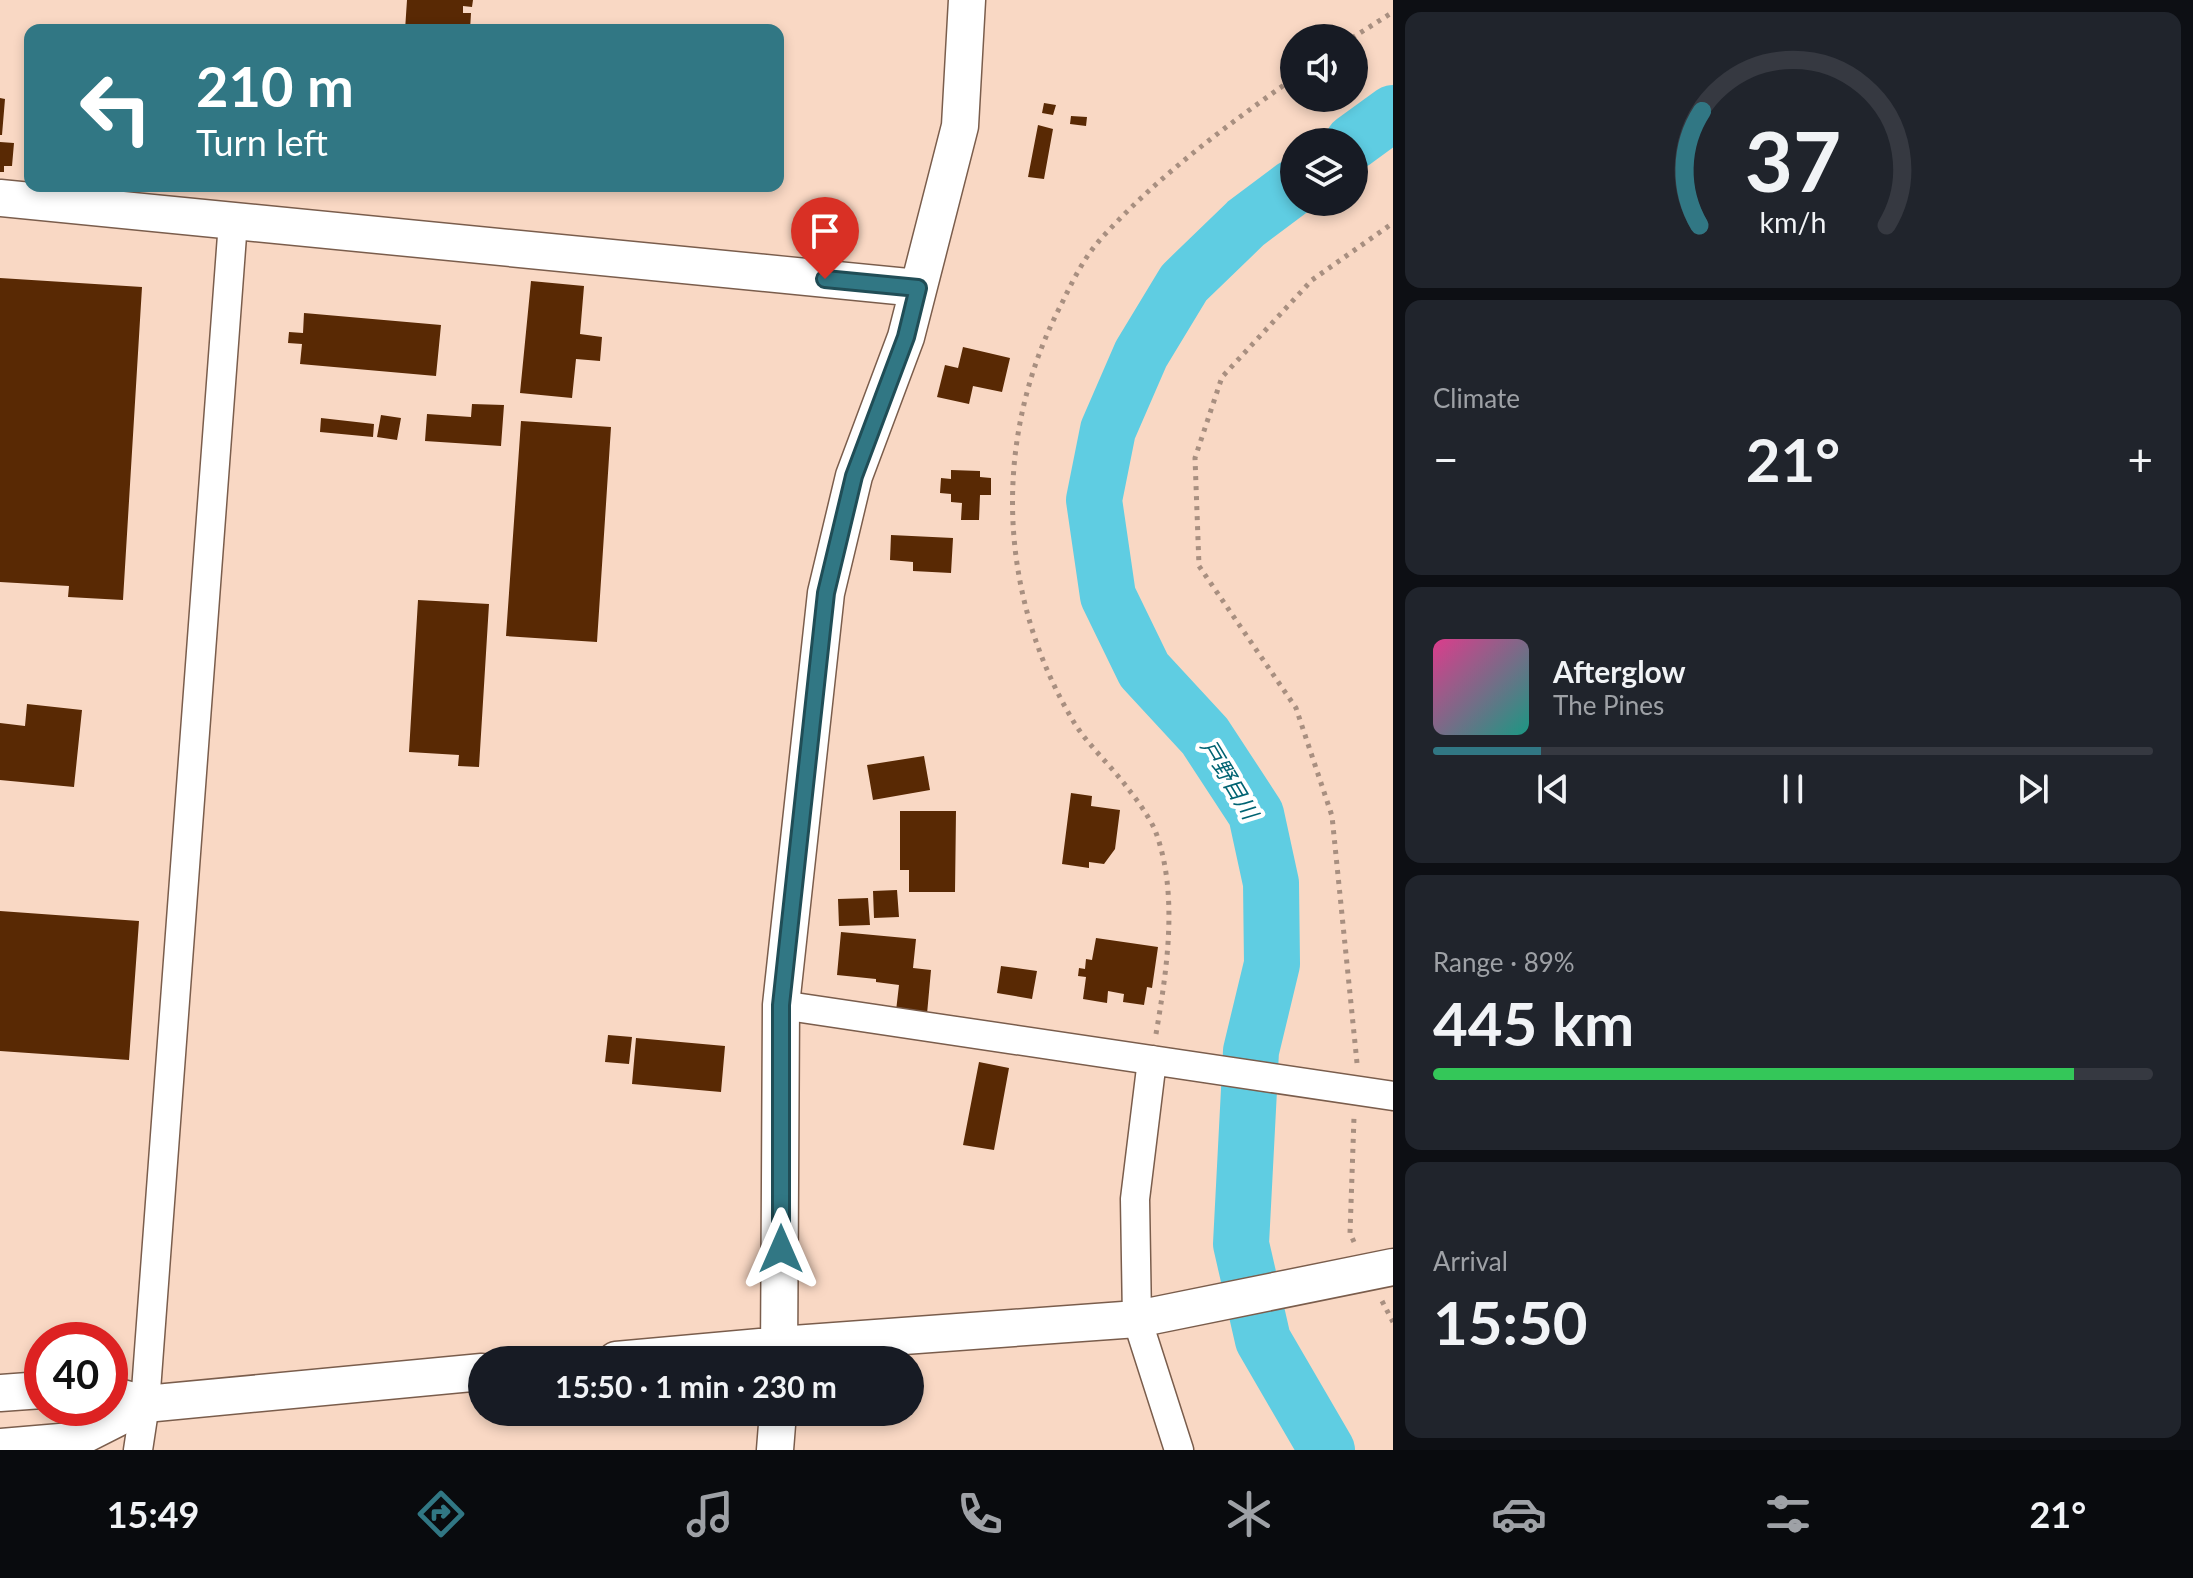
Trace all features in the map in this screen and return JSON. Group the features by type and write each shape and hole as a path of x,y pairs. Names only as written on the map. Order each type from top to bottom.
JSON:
{"street":[{"path":"780,1346 781,1005 826,593 854,476 906,337 960,126 967,0"},
{"path":"0,198 918,288"},
{"path":"138,1450 145,1404 233,222"},
{"path":"781,1005 1393,1096"},
{"path":"1158,1061 1135,1199 1179,1450"},
{"path":"842,1346 1155,1316 1381,1270"},
{"path":"128,1400 145,1404 468,1373"},
{"path":"0,1393 24,1391"},
{"path":"0,1447 72,1441 145,1404"},
{"path":"775,1450 777,1426"}],"path":[{"path":"1368,28 1393,12"},
{"path":"1158,1061 1168,930 1167,877 1154,829 1128,789 1072,719 1026,611 1014,552 1011,494 1017,440 1027,385 1043,338 1071,284 1098,242 1167,175 1280,88"},
{"path":"1393,223 1312,280 1222,377 1195,458 1199,566 1296,708 1332,816 1358,1065 1350,1233 1381,1270 1393,1322"}],"building":[{"path":"407,0 473,0 472,7 463,6 463,13 471,13 470,24 405,24"},
{"path":"0,98 5,99 2,135 0,135"},
{"path":"1044,103 1056,105 1053,115 1042,113"},
{"path":"1071,116 1087,117 1086,126 1070,124"},
{"path":"1038,125 1053,129 1044,179 1028,177"},
{"path":"0,142 14,143 12,166 4,166 4,172 0,172"},
{"path":"0,278 142,287 123,600 68,597 69,586 0,582"},
{"path":"531,281 584,286 580,334 602,337 600,361 576,359 572,398 520,393"},
{"path":"304,313 441,325 436,376 300,364 302,344 288,343 289,332 303,333"},
{"path":"963,347 1010,358 1002,392 973,386 969,404 937,397 945,365 958,368"},
{"path":"472,404 504,405 501,446 425,441 427,414 471,417"},
{"path":"381,415 401,418 397,440 377,437"},
{"path":"321,418 374,424 373,437 320,432"},
{"path":"521,421 611,427 597,642 506,636"},
{"path":"951,470 980,471 980,477 991,478 991,495 980,495 979,520 961,520 962,503 951,502 951,494 940,493 941,478 951,479"},
{"path":"891,535 953,538 951,573 913,571 913,562 890,560"},
{"path":"418,600 489,604 479,767 458,766 459,755 409,752"},
{"path":"27,704 82,710 74,787 0,780 0,723 25,726"},
{"path":"924,756 930,790 873,800 867,765"},
{"path":"1071,793 1092,796 1091,806 1120,810 1115,849 1104,864 1089,862 1089,868 1062,864"},
{"path":"900,811 956,811 955,892 909,892 909,870 900,870"},
{"path":"897,890 899,917 874,918 873,891"},
{"path":"868,898 870,925 839,926 838,899"},
{"path":"0,911 139,921 129,1060 0,1051"},
{"path":"841,932 916,939 913,968 931,970 927,1014 896,1011 899,985 837,975"},
{"path":"1096,938 1158,947 1152,988 1147,987 1144,1005 1123,1002 1124,994 1108,991 1107,1003 1083,999 1086,977 1078,976 1079,968 1085,969 1086,959 1092,960"},
{"path":"1001,966 1037,971 1032,999 997,993"},
{"path":"608,1035 632,1037 629,1064 605,1062"},
{"path":"636,1038 725,1046 721,1092 632,1084"},
{"path":"979,1062 1009,1068 994,1150 963,1145"}],"waterway":[{"name":"戸野目川","path":"1368,131 1393,113"},
{"name":"戸野目川","path":"1280,198 1246,223 1184,283 1141,354 1108,430 1094,500 1108,596 1144,670 1205,736 1256,814 1271,883 1272,964 1251,1051 1241,1244 1263,1340 1327,1450"}],"route":[{"path":"781,1249 781,1005 826,593 854,476 906,337 918,288 825,279"}]}
